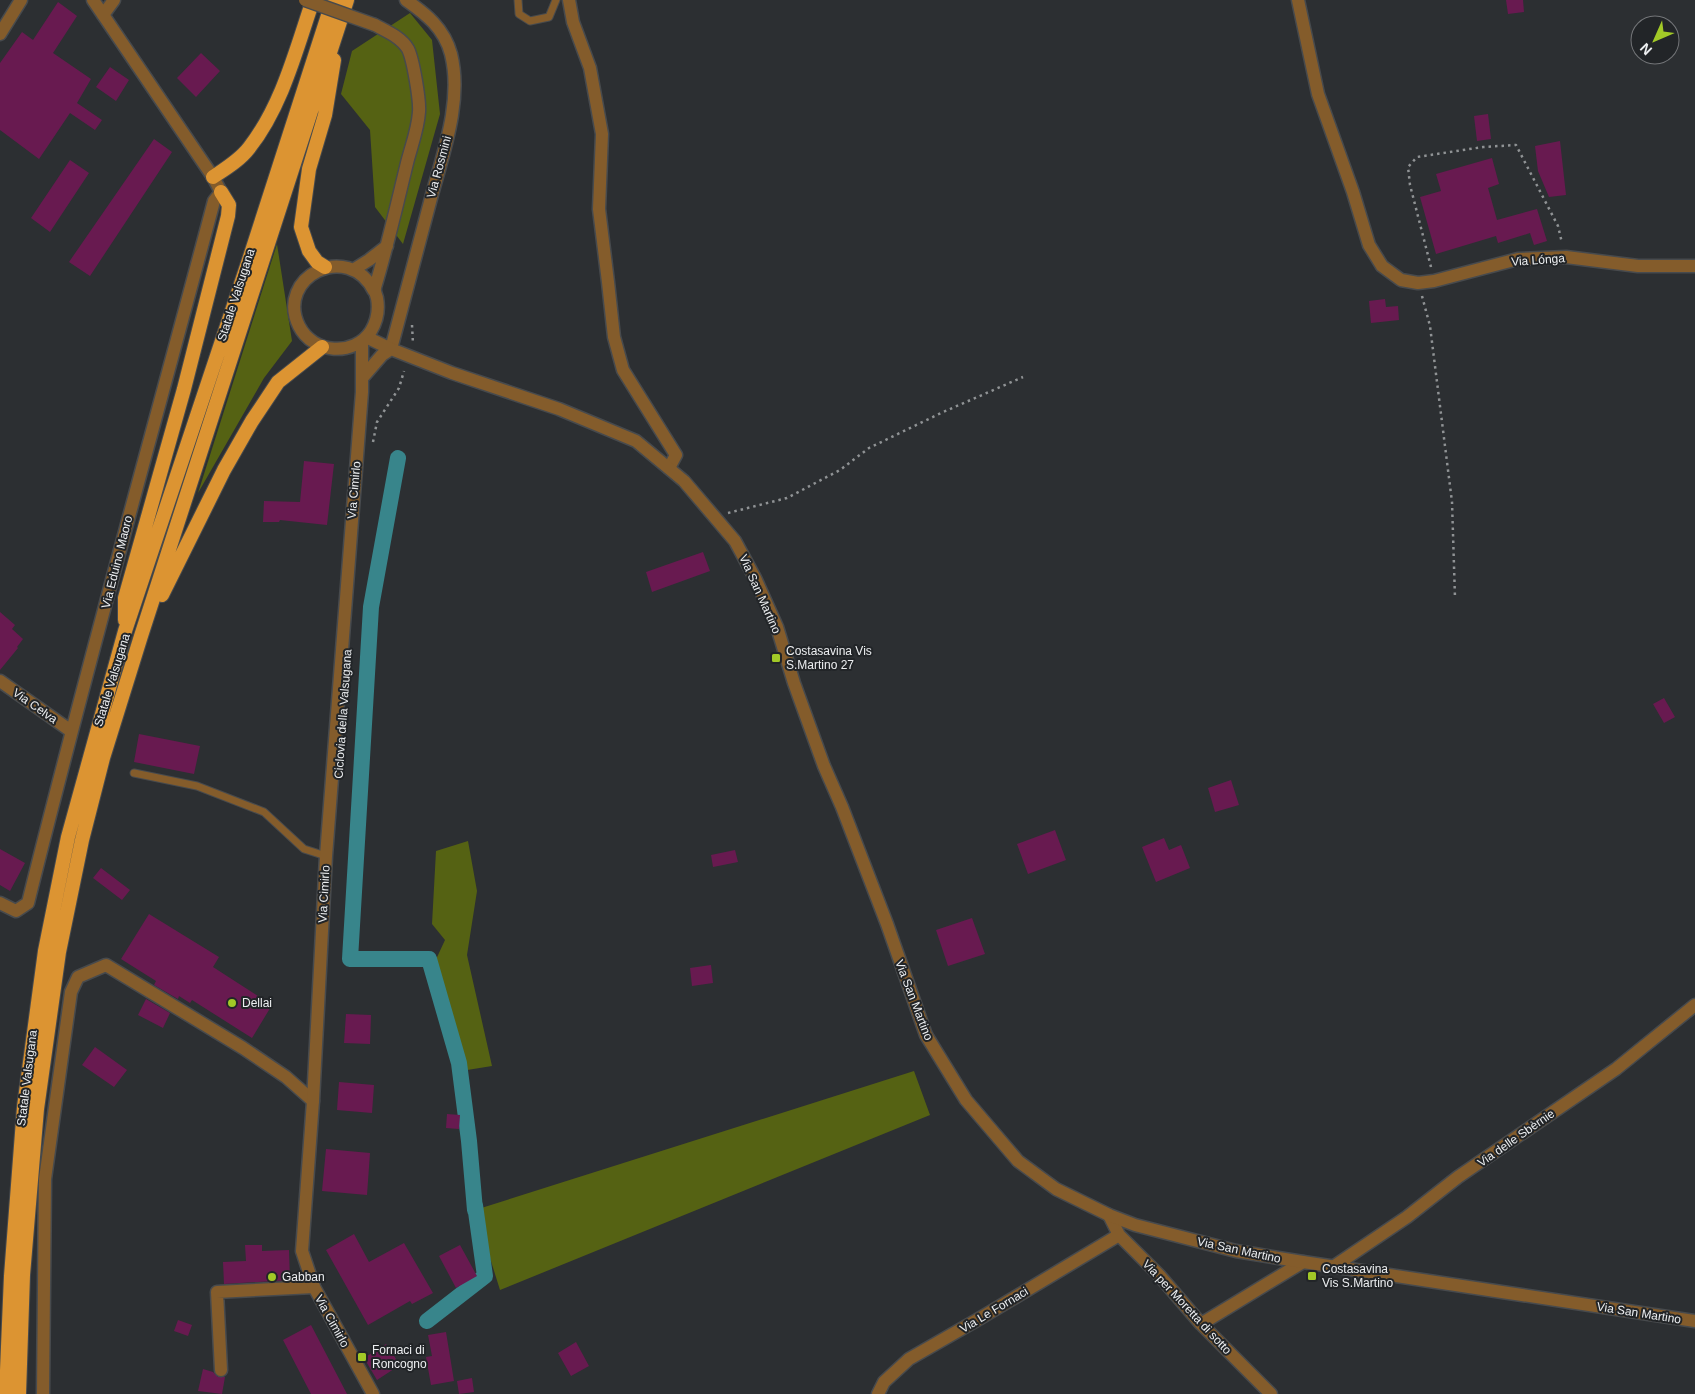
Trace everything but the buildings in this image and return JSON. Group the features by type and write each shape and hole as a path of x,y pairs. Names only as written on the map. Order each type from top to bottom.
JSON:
{"highway":[{"path":"213,178 248,150 268,120 293,61 313,0"},
{"name":"Statale Valsugana","path":"6,1394 11,1276 24,1107 45,951 68,837 125,631 253,248 333,0"},
{"name":"Statale Valsugana","path":"19,1394 23,1275 37,1109 59,952 82,840 103,758 141,636 348,0"},
{"path":"325,268 308,251 301,227 309,169 325,115 338,28"},
{"path":"125,631 125,598 184,389 228,216 229,206 221,192"},
{"path":"141,636 224,470 252,421 278,382 322,347"}],"street":[{"path":"0,34 21,0"},
{"path":"93,0 221,192"},
{"path":"103,15 114,0"},
{"path":"305,0 375,25 399,39 407,47 412,57 419,111 387,246 374,291"},
{"name":"Via Rosmini","path":"391,349 451,121 455,79 451,53 443,35 427,15 406,0"},
{"path":"569,0 573,22 590,68 602,134 599,209 614,337 623,370 676,455 669,468"},
{"name":"Via Lónga","path":"1298,0 1318,94 1353,192 1369,245 1382,266 1401,280 1434,281 1518,259 1566,257 1638,266 1695,266"},
{"name":"Via Eduino Maoro","path":"0,903 16,911 28,904 70,731 100,627 214,201 221,192"},
{"path":"353,270 387,246"},
{"path":"337,266 353,270 366,278 374,291 378,309 367,335 346,348 322,347 311,341 300,329 296,318 297,294 305,280 314,272 337,266"},
{"path":"346,348 356,362 363,377 382,355 391,349 367,335"},
{"name":"Via Cimirlo","path":"367,335 326,856 314,1101 302,1251 314,1287 373,1394"},
{"name":"Via San Martino","path":"391,349 462,376 559,409 636,441 684,482 736,542 755,578 776,627 804,711 883,915 926,1035 966,1100 1018,1161 1056,1189 1109,1215 1135,1225 1236,1251 1695,1321"},
{"name":"Via Celva","path":"0,681 70,731"},
{"path":"43,1394 45,1178 71,992 78,977 106,965 258,1058 286,1077 314,1101"},
{"name":"Via delle Sbèrnie","path":"1333,1266 1357,1252 1407,1217 1458,1177 1616,1068 1695,1005"},
{"name":"Via per Moretta di sotto","path":"1109,1215 1119,1235 1159,1275 1201,1324 1271,1394"},
{"name":"Via Le Fornaci","path":"878,1394 884,1382 909,1359 978,1320 1119,1235"},
{"path":"1201,1324 1303,1262"},
{"path":"221,1370 217,1292 314,1287"}],"lane":[{"path":"518,0 519,14 530,21 549,17 556,0"},
{"path":"134,773 197,786 264,812 304,849 326,856"}],"path":[{"path":"1434,281 1410,185 1408,167 1418,157 1483,147 1516,146 1558,226 1566,257"},
{"path":"1418,282 1430,326 1452,502 1455,598"},
{"path":"373,444 377,422 399,388 404,371"},
{"path":"714,516 787,498 840,470 869,448 941,413 1023,377"}],"green space":[{"path":"410,13 432,40 440,114 403,244 375,207 370,130 341,94 352,51"},
{"path":"277,244 292,341 264,378 198,493"},
{"path":"468,841 477,891 467,955 492,1066 461,1071 432,968 445,940 432,924 436,851"},
{"path":"914,1071 930,1115 500,1290 475,1210"}],"waterway":[{"path":"398,458 371,607 350,959 429,959 459,1063 469,1141 475,1210"},
{"path":"427,1321 485,1276 475,1205"}],"place":[{"name":"Costasavina Vis S.Martino 27","path":"776,658"},
{"name":"Dellai","path":"232,1003"},
{"name":"Costasavina Vis S.Martino","path":"1312,1276"},
{"name":"Gabban","path":"272,1277"},
{"name":"Fornaci di Roncogno","path":"362,1357"}]}
